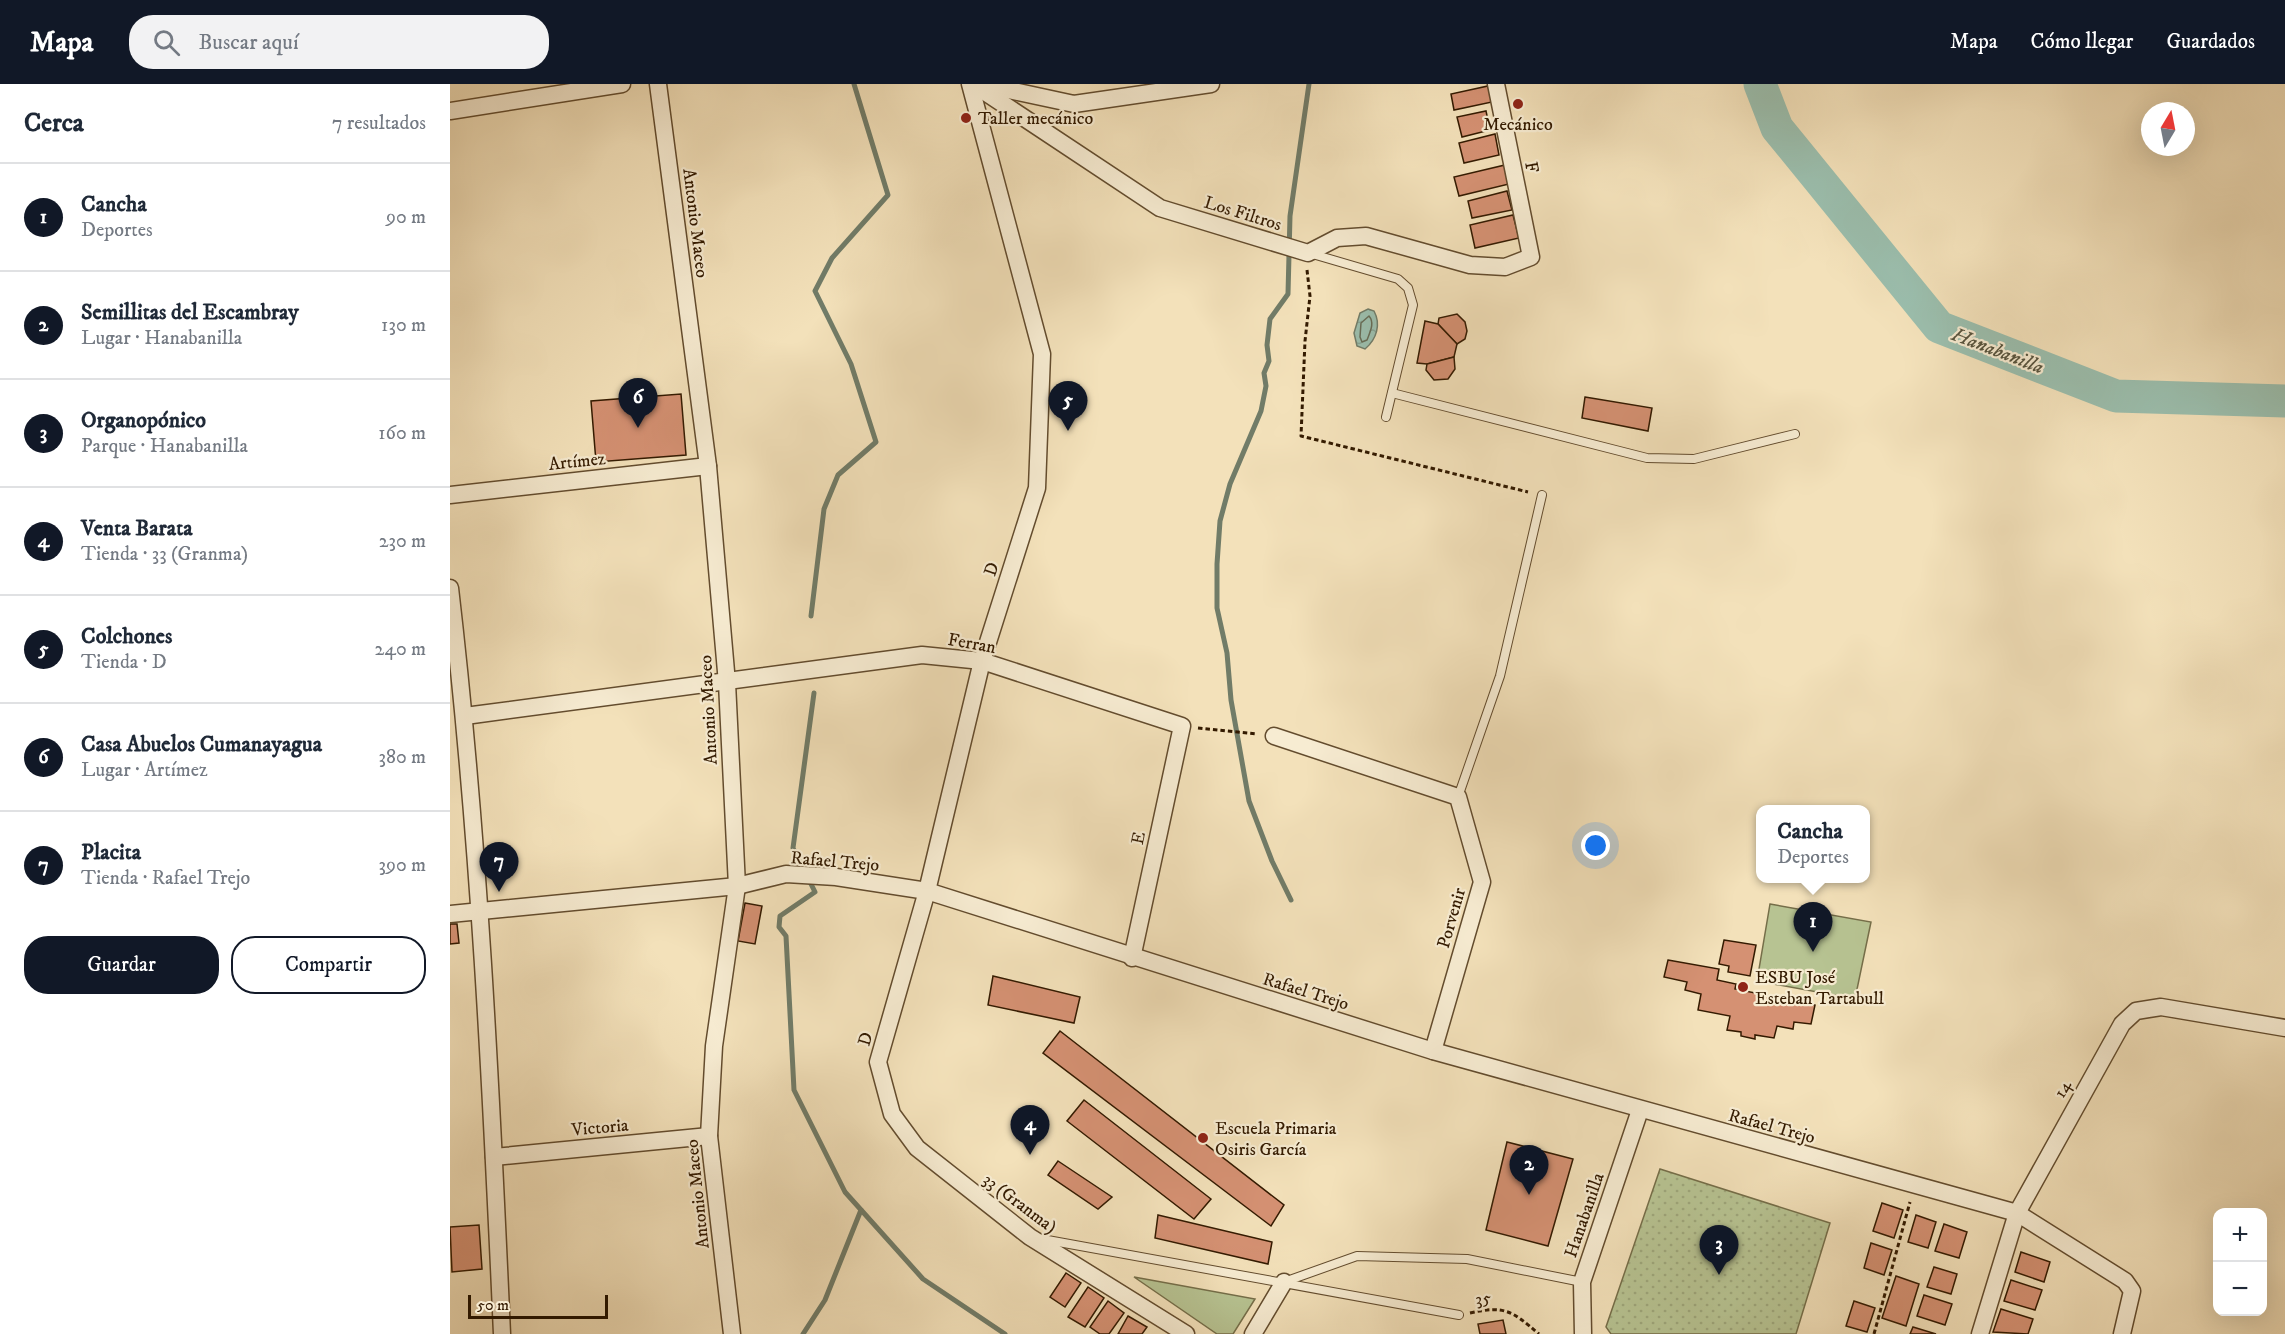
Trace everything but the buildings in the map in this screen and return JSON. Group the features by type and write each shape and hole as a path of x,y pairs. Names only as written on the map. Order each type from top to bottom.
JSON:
{"street":[{"path":"450,111 622,84"},
{"name":"Antonio Maceo","path":"658,84 708,466 727,683 737,886 714,1046 709,1136 732,1334"},
{"name":"Los Filtros","path":"971,84 1160,208 1308,253"},
{"name":"D","path":"878,1062 927,891 982,661 1037,488 1042,354 971,84"},
{"path":"981,84 1074,104 1211,84"},
{"name":"F","path":"1308,253 1337,238 1366,237 1470,264 1505,267 1531,257 1496,84"},
{"name":"Artímez","path":"450,495 708,466"},
{"path":"450,588 465,716 480,912 502,1334"},
{"name":"Ferran","path":"465,716 727,683 922,655 982,661 1182,726"},
{"name":"E","path":"1132,958 1182,726"},
{"path":"1274,736 1458,797"},
{"name":"Porvenir","path":"1433,1051 1482,882 1458,797"},
{"name":"Rafael Trejo","path":"450,914 737,886 786,874 836,877 927,891 1132,958 1433,1051 2017,1213 2125,1281 2132,1291 2122,1334"},
{"name":"14","path":"1980,1334 2017,1213 2122,1024 2136,1011 2161,1007 2285,1028"},
{"name":"33 (Granma)","path":"878,1062 892,1114 917,1148 1030,1237 1186,1334"},
{"name":"Hanabanilla","path":"1583,1334 1582,1282 1640,1110"},
{"name":"Victoria","path":"494,1157 709,1136"},
{"path":"1253,1334 1284,1282"}],"lane":[{"path":"1308,253 1398,279 1408,288 1413,305 1386,417"},
{"path":"1392,393 1647,458 1694,459 1795,434"},
{"path":"1458,797 1500,676 1542,495"},
{"path":"1030,1237 1459,1316"},
{"path":"1284,1282 1357,1256 1467,1259 1582,1282"}],"path":[{"path":"1182,726 1274,736"},
{"path":"1874,1334 1915,1185"},
{"name":"35","path":"1459,1316 1496,1307 1523,1321 1539,1334"}],"shaded area":[{"path":"1770,904 1871,922 1855,999 1757,981"},
{"path":"1660,1169 1830,1223 1796,1334 1611,1334 1606,1327"},
{"path":"1134,1277 1255,1299 1233,1334 1217,1334"}],"water":[{"path":"1368,309 1374,311 1377,331 1365,349 1357,346 1354,333 1360,313"}],"waterway":[{"path":"811,616 824,509 838,475 876,442 851,364 815,291 832,258 888,195 854,84"},
{"path":"1291,900 1272,861 1249,801 1231,700 1227,653 1217,608 1217,564 1220,521 1230,484 1261,411 1266,386 1264,373 1269,361 1267,345 1270,319 1288,294 1290,216 1309,84"},
{"name":"Hanabanilla","path":"1760,84 1777,128 1939,327 2116,396 2285,401"},
{"path":"814,693 793,848 815,892 780,916 779,927 786,936 794,1090 845,1192 923,1279 1005,1334"},
{"path":"803,1334 825,1300 861,1210"}],"place":[{"name":"Mecánico","path":"1518,104"},
{"name":"Taller mecánico","path":"966,118"},
{"name":"Casa Abuelos Cumanayagua","path":"638,428"},
{"name":"Colchones","path":"1068,431"},
{"name":"Placita","path":"499,892"},
{"name":"Cancha","path":"1813,952"},
{"name":"ESBU José Esteban Tartabull","path":"1743,987"},
{"name":"Escuela Primaria Osiris García","path":"1203,1138"},
{"name":"Venta Barata","path":"1030,1155"},
{"name":"Semillitas del Escambray","path":"1529,1195"},
{"name":"Organopónico","path":"1719,1275"}]}
